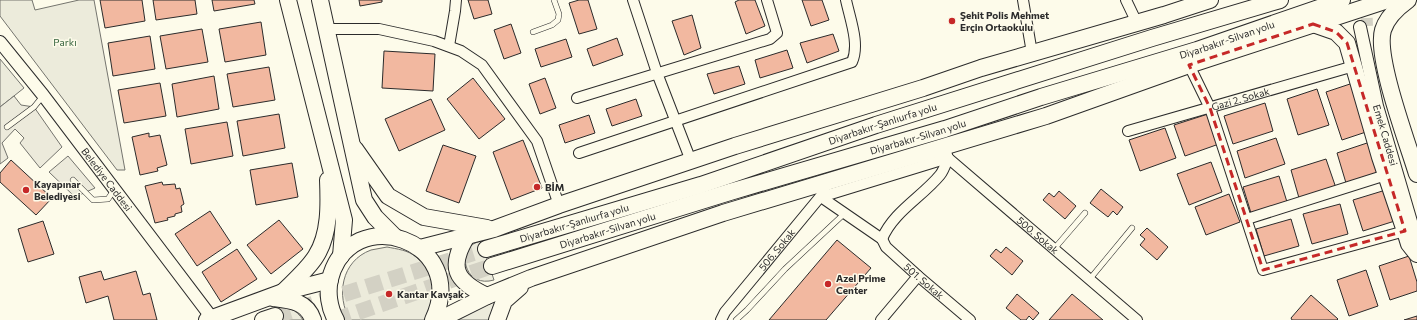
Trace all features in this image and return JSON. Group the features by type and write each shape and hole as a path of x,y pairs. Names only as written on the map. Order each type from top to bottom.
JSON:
{"highway":[{"path":"288,0 344,220 341,256"},
{"path":"320,0 364,200 375,217 394,236"},
{"path":"420,248 494,229 559,205 690,161 1032,52 1138,23 1210,0"},
{"name":"Diyarbakır-Şanlıurfa yolu","path":"486,249 702,185 876,125 1152,38 1280,0"},
{"name":"Diyarbakır-Silvan yolu","path":"492,266 730,192 945,129 1041,97 1197,50 1342,0"},
{"path":"439,320 487,296 530,278 723,212 834,179 946,152 1189,65 1388,0"},
{"path":"1408,0 1393,13 1386,22 1381,43 1389,82 1417,174"},
{"path":"1313,24 1327,28 1341,36 1347,43 1386,175 1409,244 1417,254"},
{"path":"876,125 1077,40"},
{"path":"945,129 1122,89"},
{"path":"350,140 388,196 424,217 494,229"},
{"path":"277,295 316,256 322,243 327,224 327,152"},
{"path":"336,320 329,303 328,286 332,271 341,256 352,246 365,239 379,236 394,236 412,242 420,248 427,254 437,270 442,288 440,307 433,320"},
{"path":"467,236 459,249 455,264 457,272 463,282 487,296"},
{"path":"497,320 504,301 530,278"},
{"path":"210,319 277,295 330,280"},
{"path":"277,295 300,302 311,313 313,320"}],"street":[{"path":"449,46 456,0"},
{"path":"633,0 657,73 690,161"},
{"path":"577,98 770,40 777,33 767,0"},
{"path":"579,153 674,120 852,62 855,55 853,32 846,0"},
{"path":"1023,0 1032,52"},
{"path":"1126,0 1138,23"},
{"name":"Emek Caddesi","path":"1417,211 1378,83 1363,27 1377,106 1417,242"},
{"path":"327,29 379,29 434,41 461,51 482,65 537,141 559,205"},
{"name":"Belediye Caddesi","path":"0,42 43,95 210,319"},
{"path":"1189,65 1210,108 1263,270 1405,231"},
{"name":"Gazi 2. Sokak","path":"1128,131 1354,66"},
{"path":"821,197 946,152"},
{"path":"882,239 885,231 900,213 941,174 946,152"},
{"name":"500. Sokak","path":"946,152 1089,280 1137,320"},
{"path":"1247,219 1386,175"},
{"name":"506. Sokak","path":"721,320 725,312 821,197 834,179"},
{"name":"501. Sokak","path":"821,197 882,239 886,247 970,320"},
{"path":"881,320 918,276"}],"lane":[{"path":"533,32 552,25 558,20 554,0"},
{"path":"7,127 34,107 43,95"},
{"path":"73,180 92,200 108,199 114,189"},
{"path":"1054,249 1085,212"},
{"path":"736,320 785,269 845,213"},
{"path":"1089,280 1132,228"}],"highlighted area":[{"path":"1313,24 1336,32 1347,43 1405,231 1263,270 1210,108 1189,65"}],"green space":[{"name":"Parkı","path":"0,0 32,0 35,10 79,0 94,0 125,170 117,170 0,16"},
{"path":"0,59 24,88 0,107"},
{"path":"481,241 494,280 484,281 477,279 471,275 465,263 468,250 473,244"},
{"path":"387,247 410,253 422,263 427,270 433,287 432,304 429,312 424,320 350,320 343,300 344,280 347,271 353,262 361,255 371,250"},
{"path":"495,301 489,320 456,320"},
{"path":"276,306 291,309 298,313 303,320 281,320"}],"shaded area":[{"path":"14,96 21,105 34,107 62,147 40,168 20,143 24,138 15,129 2,143 8,158 0,164 0,107"},
{"path":"68,156 95,188 75,197 49,172"}],"building":[{"path":"100,0 142,0 145,21 105,28"},
{"path":"153,0 195,0 197,14 156,20"},
{"path":"212,0 254,0 255,4 214,11"},
{"path":"359,0 382,0 382,2 360,6"},
{"path":"468,0 488,0 492,14 474,19"},
{"path":"579,0 588,0 597,29 579,34 569,3"},
{"path":"739,0 755,0 765,26 746,34 735,2"},
{"path":"802,0 822,0 829,20 811,26"},
{"path":"692,15 701,48 684,55 672,21"},
{"path":"261,22 266,55 225,62 219,29"},
{"path":"511,24 521,53 504,59 494,30"},
{"path":"202,29 208,62 166,69 160,36"},
{"path":"833,34 839,51 807,63 800,43"},
{"path":"150,36 155,69 113,76 108,43"},
{"path":"617,38 623,55 593,66 587,49"},
{"path":"566,39 572,57 541,67 535,49"},
{"path":"787,50 793,68 760,78 755,60"},
{"path":"384,51 435,54 433,91 382,88"},
{"path":"739,66 745,84 714,94 707,74"},
{"path":"269,67 275,100 233,107 227,74"},
{"path":"214,76 219,109 177,117 172,84"},
{"path":"473,78 505,119 479,139 447,99"},
{"path":"545,78 556,108 540,114 529,84"},
{"path":"160,83 166,116 124,123 118,90"},
{"path":"1353,83 1369,131 1342,140 1326,92"},
{"path":"1317,89 1329,125 1298,135 1287,99"},
{"path":"431,99 445,130 399,151 385,119"},
{"path":"636,99 642,116 612,126 606,109"},
{"path":"1265,103 1273,131 1233,144 1224,116"},
{"path":"279,114 285,148 243,156 237,121"},
{"path":"1208,114 1219,144 1185,156 1174,125"},
{"path":"589,115 595,133 565,143 559,125"},
{"path":"227,122 233,156 191,164 185,129"},
{"path":"1165,128 1176,158 1140,171 1129,140"},
{"path":"149,133 149,137 160,135 167,165 157,168 158,171 140,175 132,137"},
{"path":"1276,138 1285,164 1245,178 1237,151"},
{"path":"523,140 542,188 511,200 493,152"},
{"path":"1373,141 1382,171 1346,183 1337,153"},
{"path":"443,145 476,156 459,203 426,191"},
{"path":"1326,159 1336,188 1299,198 1291,170"},
{"name":"Kayapınar Belediyesi","path":"11,160 52,198 36,215 0,182 0,173"},
{"path":"1211,162 1222,192 1189,205 1177,174"},
{"path":"292,163 298,197 256,205 250,170"},
{"path":"1279,176 1287,202 1251,213 1243,187"},
{"path":"162,182 163,185 175,184 176,189 180,188 184,204 181,206 182,212 167,218 168,220 155,223 145,186"},
{"path":"1101,189 1123,207 1117,215 1113,211 1108,217 1090,203"},
{"path":"1389,189 1398,220 1363,231 1353,200"},
{"path":"1059,191 1076,206 1065,219 1043,200 1049,193 1054,197"},
{"path":"1229,194 1240,222 1206,235 1195,207"},
{"path":"1340,204 1348,234 1312,244 1303,214"},
{"path":"210,211 231,243 197,266 175,234"},
{"path":"1291,219 1299,246 1264,256 1256,229"},
{"path":"279,220 303,249 271,274 247,245"},
{"path":"43,221 54,254 28,262 18,229"},
{"path":"1147,228 1168,247 1157,260 1140,245 1145,239 1140,235"},
{"name":"Azel Prime Center","path":"837,240 871,268 826,320 769,320"},
{"path":"1006,247 1023,261 1012,275 990,256 996,249 1001,253"},
{"path":"237,249 257,279 221,302 202,272"},
{"path":"1409,256 1417,282 1417,291 1390,300 1379,266"},
{"path":"1366,270 1378,306 1349,316 1337,280"},
{"path":"101,271 104,280 136,271 143,295 150,293 157,320 114,320 108,296 86,303 79,277"},
{"path":"1017,294 1039,313 1033,320 1029,316 1026,320 1021,320 1006,308"},
{"path":"1072,294 1103,320 1049,320"},
{"path":"1311,295 1338,319 1292,320 1291,318"},
{"path":"1417,316 1417,320 1404,320"}],"tunnel":[{"path":"1366,0 1367,26"},
{"path":"275,316 486,249"},
{"path":"335,320 492,266"}],"place":[{"name":"Şehit Polis Mehmet Erçin Ortaokulu","path":"952,21"},
{"name":"BİM","path":"537,187"},
{"name":"Kayapınar Belediyesi","path":"26,190"},
{"name":"Azel Prime Center","path":"828,284"},
{"name":"Kantar Kavşak","path":"389,294"}]}
